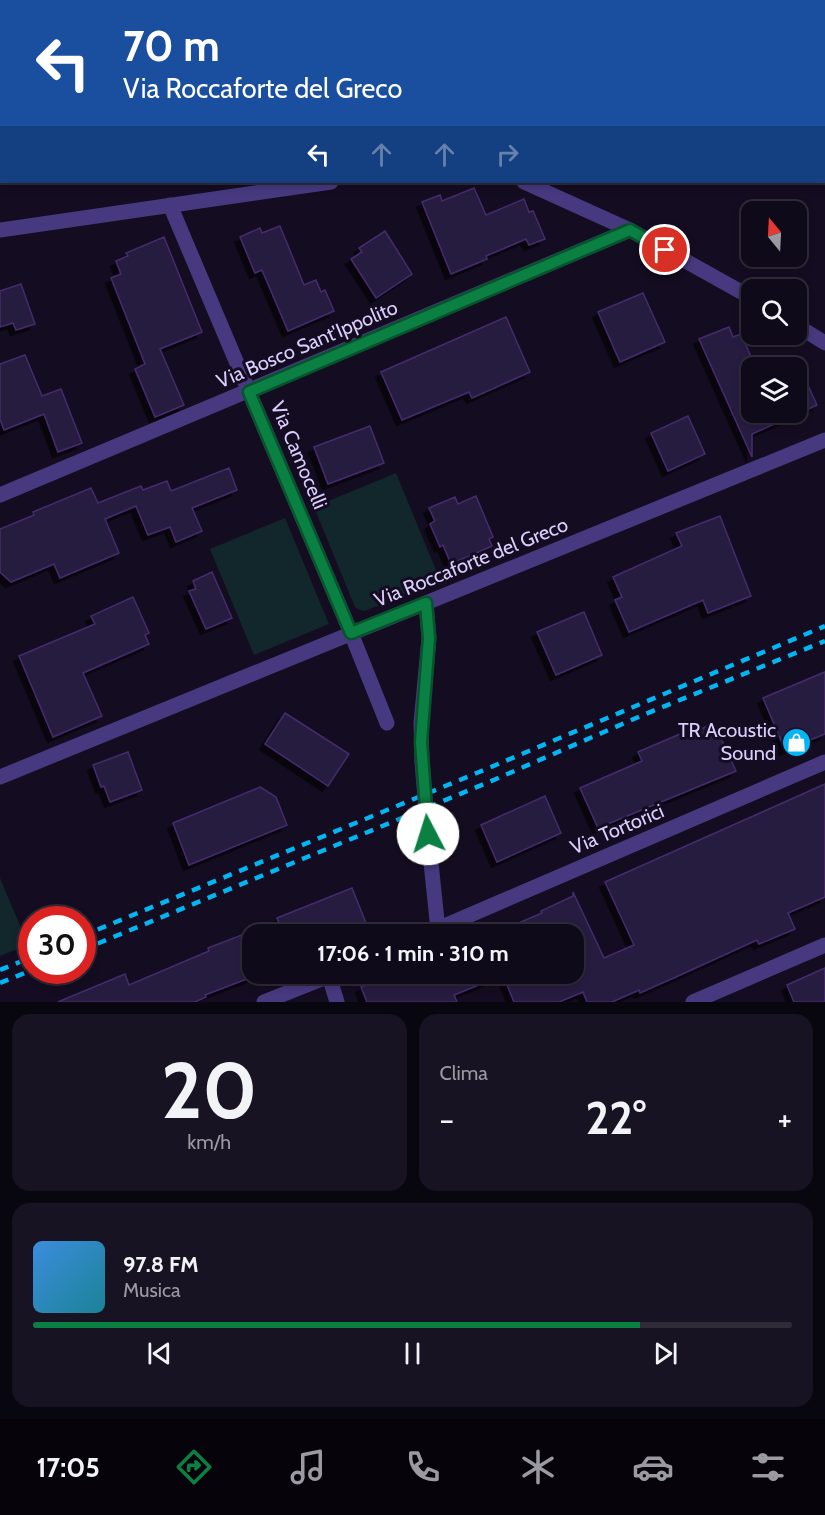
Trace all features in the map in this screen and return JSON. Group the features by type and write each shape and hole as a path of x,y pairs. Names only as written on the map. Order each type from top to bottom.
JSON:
{"street":[{"path":"0,230 324,183"},
{"path":"526,183 630,230 741,292"},
{"name":"Via Camocelli","path":"170,205 387,723"},
{"name":"Via Bosco Sant'Ippolito","path":"0,495 630,230"},
{"path":"807,332 825,343"},
{"name":"Via Roccaforte del Greco","path":"0,777 825,440"},
{"path":"426,603 429,644 421,723 432,924"},
{"name":"Via Tortorici","path":"450,924 825,762"},
{"path":"693,1002 825,945"},
{"path":"264,1002 309,984"},
{"path":"334,984 337,1002"}],"green space":[{"path":"396,473 440,580 365,611 360,610 355,607 314,507"},
{"path":"285,518 329,624 254,655 210,549"},
{"path":"0,878 18,921 18,949 0,956"}],"building":[{"path":"474,188 486,215 524,199 529,212 533,211 545,239 529,245 526,239 451,274 422,202 440,195 442,201"},
{"path":"280,226 304,285 316,280 321,292 325,290 334,311 288,331 262,270 255,273 240,237 260,228 262,233"},
{"path":"385,231 412,274 376,298 351,259 362,252 359,248"},
{"path":"164,237 202,332 160,349 184,405 155,417 135,369 145,364 111,278 121,274 116,261 128,256 126,253"},
{"path":"21,284 35,324 16,330 13,323 0,327 0,291"},
{"path":"643,293 665,342 620,362 598,312"},
{"path":"506,317 530,372 472,398 469,392 402,420 381,372"},
{"path":"729,327 733,337 741,334 741,345 746,345 751,357 741,357 741,423 777,423 752,434 752,457 699,339"},
{"path":"25,355 42,396 61,389 82,443 58,452 44,414 4,430 0,419 0,364"},
{"path":"807,383 817,405 807,409"},
{"path":"688,416 705,454 668,471 651,433"},
{"path":"370,426 384,463 328,484 314,447"},
{"path":"229,468 237,490 192,508 202,531 176,542 170,527 148,535 136,506 105,519 119,553 60,578 54,564 11,582 0,572 0,529 34,515 33,512 91,488 98,503 141,486 143,490 167,481 171,491"},
{"path":"476,496 493,537 489,539 492,546 451,564 443,545 440,547 430,524 435,521 429,508 455,497 458,504"},
{"path":"720,516 751,596 708,613 703,600 629,632 615,600 622,597 613,577 682,546 676,533"},
{"path":"212,572 232,618 206,629 189,591 196,589 193,581"},
{"path":"133,597 149,633 145,635 149,644 83,673 102,716 53,737 19,656 95,624 91,616"},
{"path":"584,612 602,655 556,675 537,632"},
{"path":"825,672 825,734 785,750 763,698"},
{"path":"285,713 349,754 328,786 265,744"},
{"path":"714,723 736,771 598,828 580,788 642,761 638,752 680,734 682,738"},
{"path":"128,752 142,790 110,802 104,786 101,787 93,765"},
{"path":"825,784 825,897 788,913 795,929 759,944 757,940 640,993 639,990 612,1002 587,1002 583,992 559,1002 514,1002 507,984 584,984 584,924 516,924 573,896 573,892 604,958 634,945 605,882"},
{"path":"260,787 276,797 287,825 189,865 173,823"},
{"path":"545,796 561,833 497,862 481,825"},
{"path":"352,888 366,923 279,924 277,918"},
{"path":"242,935 242,981 205,995 206,997 195,1002 58,1002 125,974 129,985 209,951 208,948"},
{"path":"825,968 825,1002 794,1002 787,985"},
{"path":"369,984 481,984 454,995 457,1002 367,1002 361,987"}],"railway":[{"path":"96,930 825,626"},
{"path":"96,944 825,641"},
{"path":"0,970 18,963"},
{"path":"0,983 18,976"}],"place":[{"name":"TR Acoustic Sound","path":"797,742"}],"route":[{"path":"428,834 421,742 429,638 426,603 351,633 249,392 630,230 665,250"}]}
